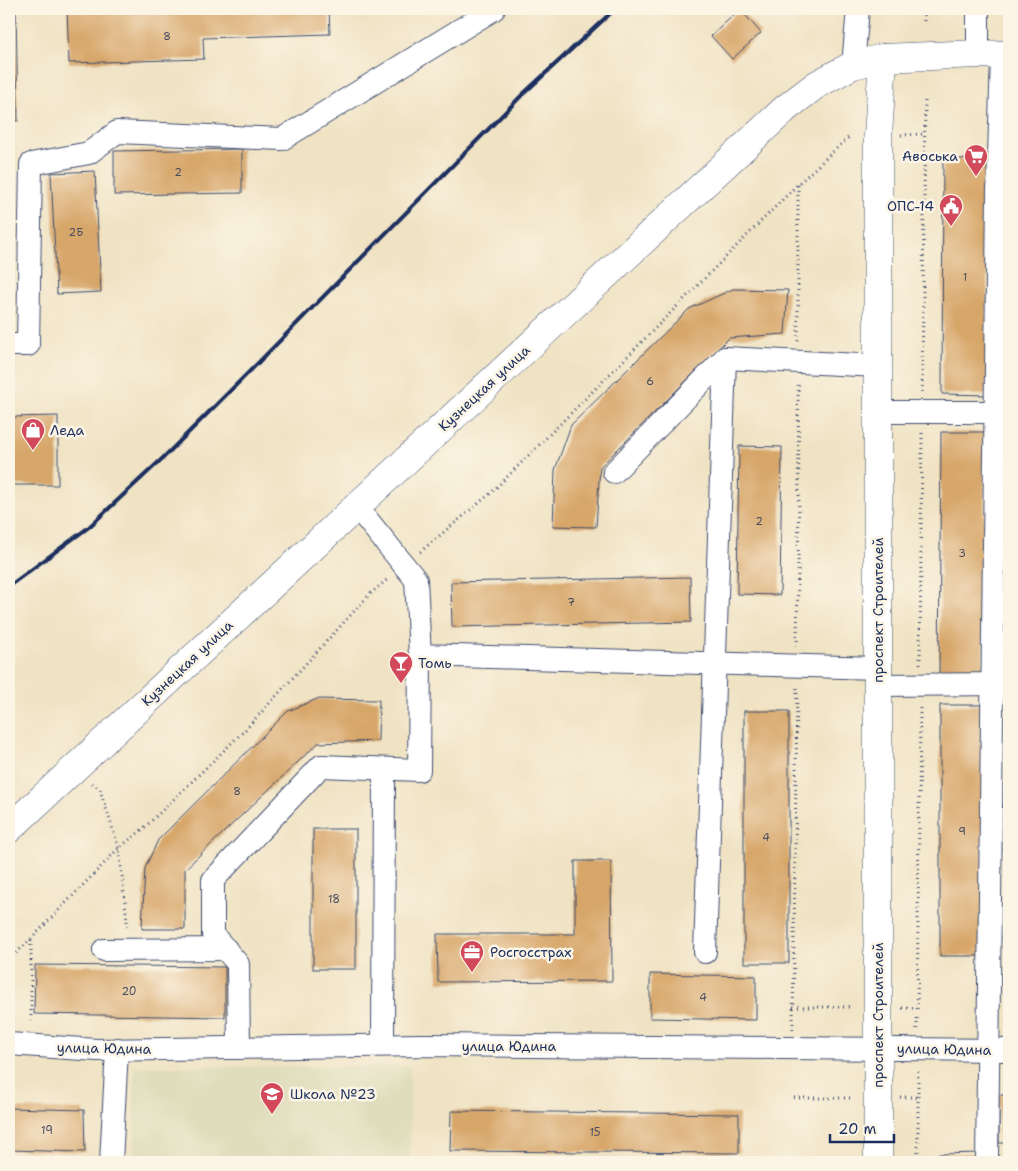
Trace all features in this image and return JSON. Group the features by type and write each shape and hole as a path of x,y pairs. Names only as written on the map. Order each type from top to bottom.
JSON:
{"main road":[{"name":"Кузнецкая улица","path":"9,829 786,108 816,85 853,65 883,58 996,55"},
{"name":"проспект Строителей","path":"878,1162 878,136 883,58"}],"street":[{"path":"9,346 28,345 31,164 89,153 117,132 282,139 494,9"},
{"path":"853,65 858,9"},
{"path":"978,9 996,55 1004,173 995,412 1001,684 998,1050 987,1162"},
{"path":"614,472 726,358 878,366"},
{"path":"705,952 726,358"},
{"path":"878,412 995,412"},
{"path":"239,1048 238,964 213,935 213,880 322,766 418,770 420,655 416,580 357,507"},
{"path":"420,655 797,666 878,676 920,685 1001,684"},
{"path":"383,1046 384,769"},
{"path":"104,950 226,949"},
{"name":"улица Юдина","path":"9,1044 97,1050 440,1045 998,1050"},
{"path":"111,1162 118,1050"}],"path":[{"path":"924,9 924,21"},
{"path":"918,1037 925,100"},
{"path":"901,135 925,134"},
{"path":"9,960 119,848 143,829 245,730 370,594 491,493 798,184 849,137"},
{"path":"793,1029 799,493 798,184"},
{"path":"76,766 100,790 119,848 128,930 149,950"},
{"path":"31,939 31,1021"},
{"path":"793,1007 849,1007"},
{"path":"896,1008 917,1008"},
{"path":"918,1067 918,1162"},
{"path":"892,1097 918,1097"},
{"path":"794,1098 852,1098"}],"shaded area":[{"name":"Школа №23","path":"410,1066 410,1162 135,1162 134,1067"}],"building":[{"path":"9,9 16,9 18,121 9,121"},
{"path":"67,9 329,9 330,34 203,38 204,59 69,63"},
{"path":"740,9 761,33 732,59 711,36"},
{"path":"242,149 242,193 114,195 114,151"},
{"path":"943,159 988,159 987,395 942,394"},
{"path":"95,171 101,292 57,294 51,173"},
{"path":"733,289 788,290 785,334 729,338 600,467 596,527 553,526 555,470 571,425 689,309"},
{"name":"Леда","path":"58,416 58,485 9,485 9,417"},
{"path":"941,432 985,432 983,675 939,674"},
{"path":"739,446 782,447 780,595 737,594"},
{"path":"690,577 691,622 452,627 451,582"},
{"path":"317,699 379,700 378,741 318,743 185,869 185,929 142,929 145,868 158,840 288,711"},
{"path":"940,705 983,705 984,956 940,956"},
{"path":"744,711 789,711 789,963 744,963"},
{"path":"313,829 356,829 356,969 313,969"},
{"path":"575,861 611,861 612,981 438,982 437,934 575,934"},
{"path":"35,965 225,967 225,1017 34,1014"},
{"path":"650,974 756,976 756,1020 650,1018"},
{"path":"999,1095 1009,1095 1009,1143 999,1143"},
{"path":"9,1108 84,1110 85,1152 9,1150"},
{"path":"451,1111 739,1114 739,1153 450,1151"},
{"path":"981,1153 980,1162 939,1162 939,1154"}],"railway":[{"path":"9,586 89,527 163,458 521,96 615,9"}],"place":[{"name":"Авоська","path":"976,177"},
{"name":"ОПС-14","path":"951,227"},
{"name":"Леда","path":"33,451"},
{"name":"Томь","path":"401,684"},
{"name":"Росгосстрах","path":"472,973"},
{"name":"Школа №23","path":"272,1115"}]}
